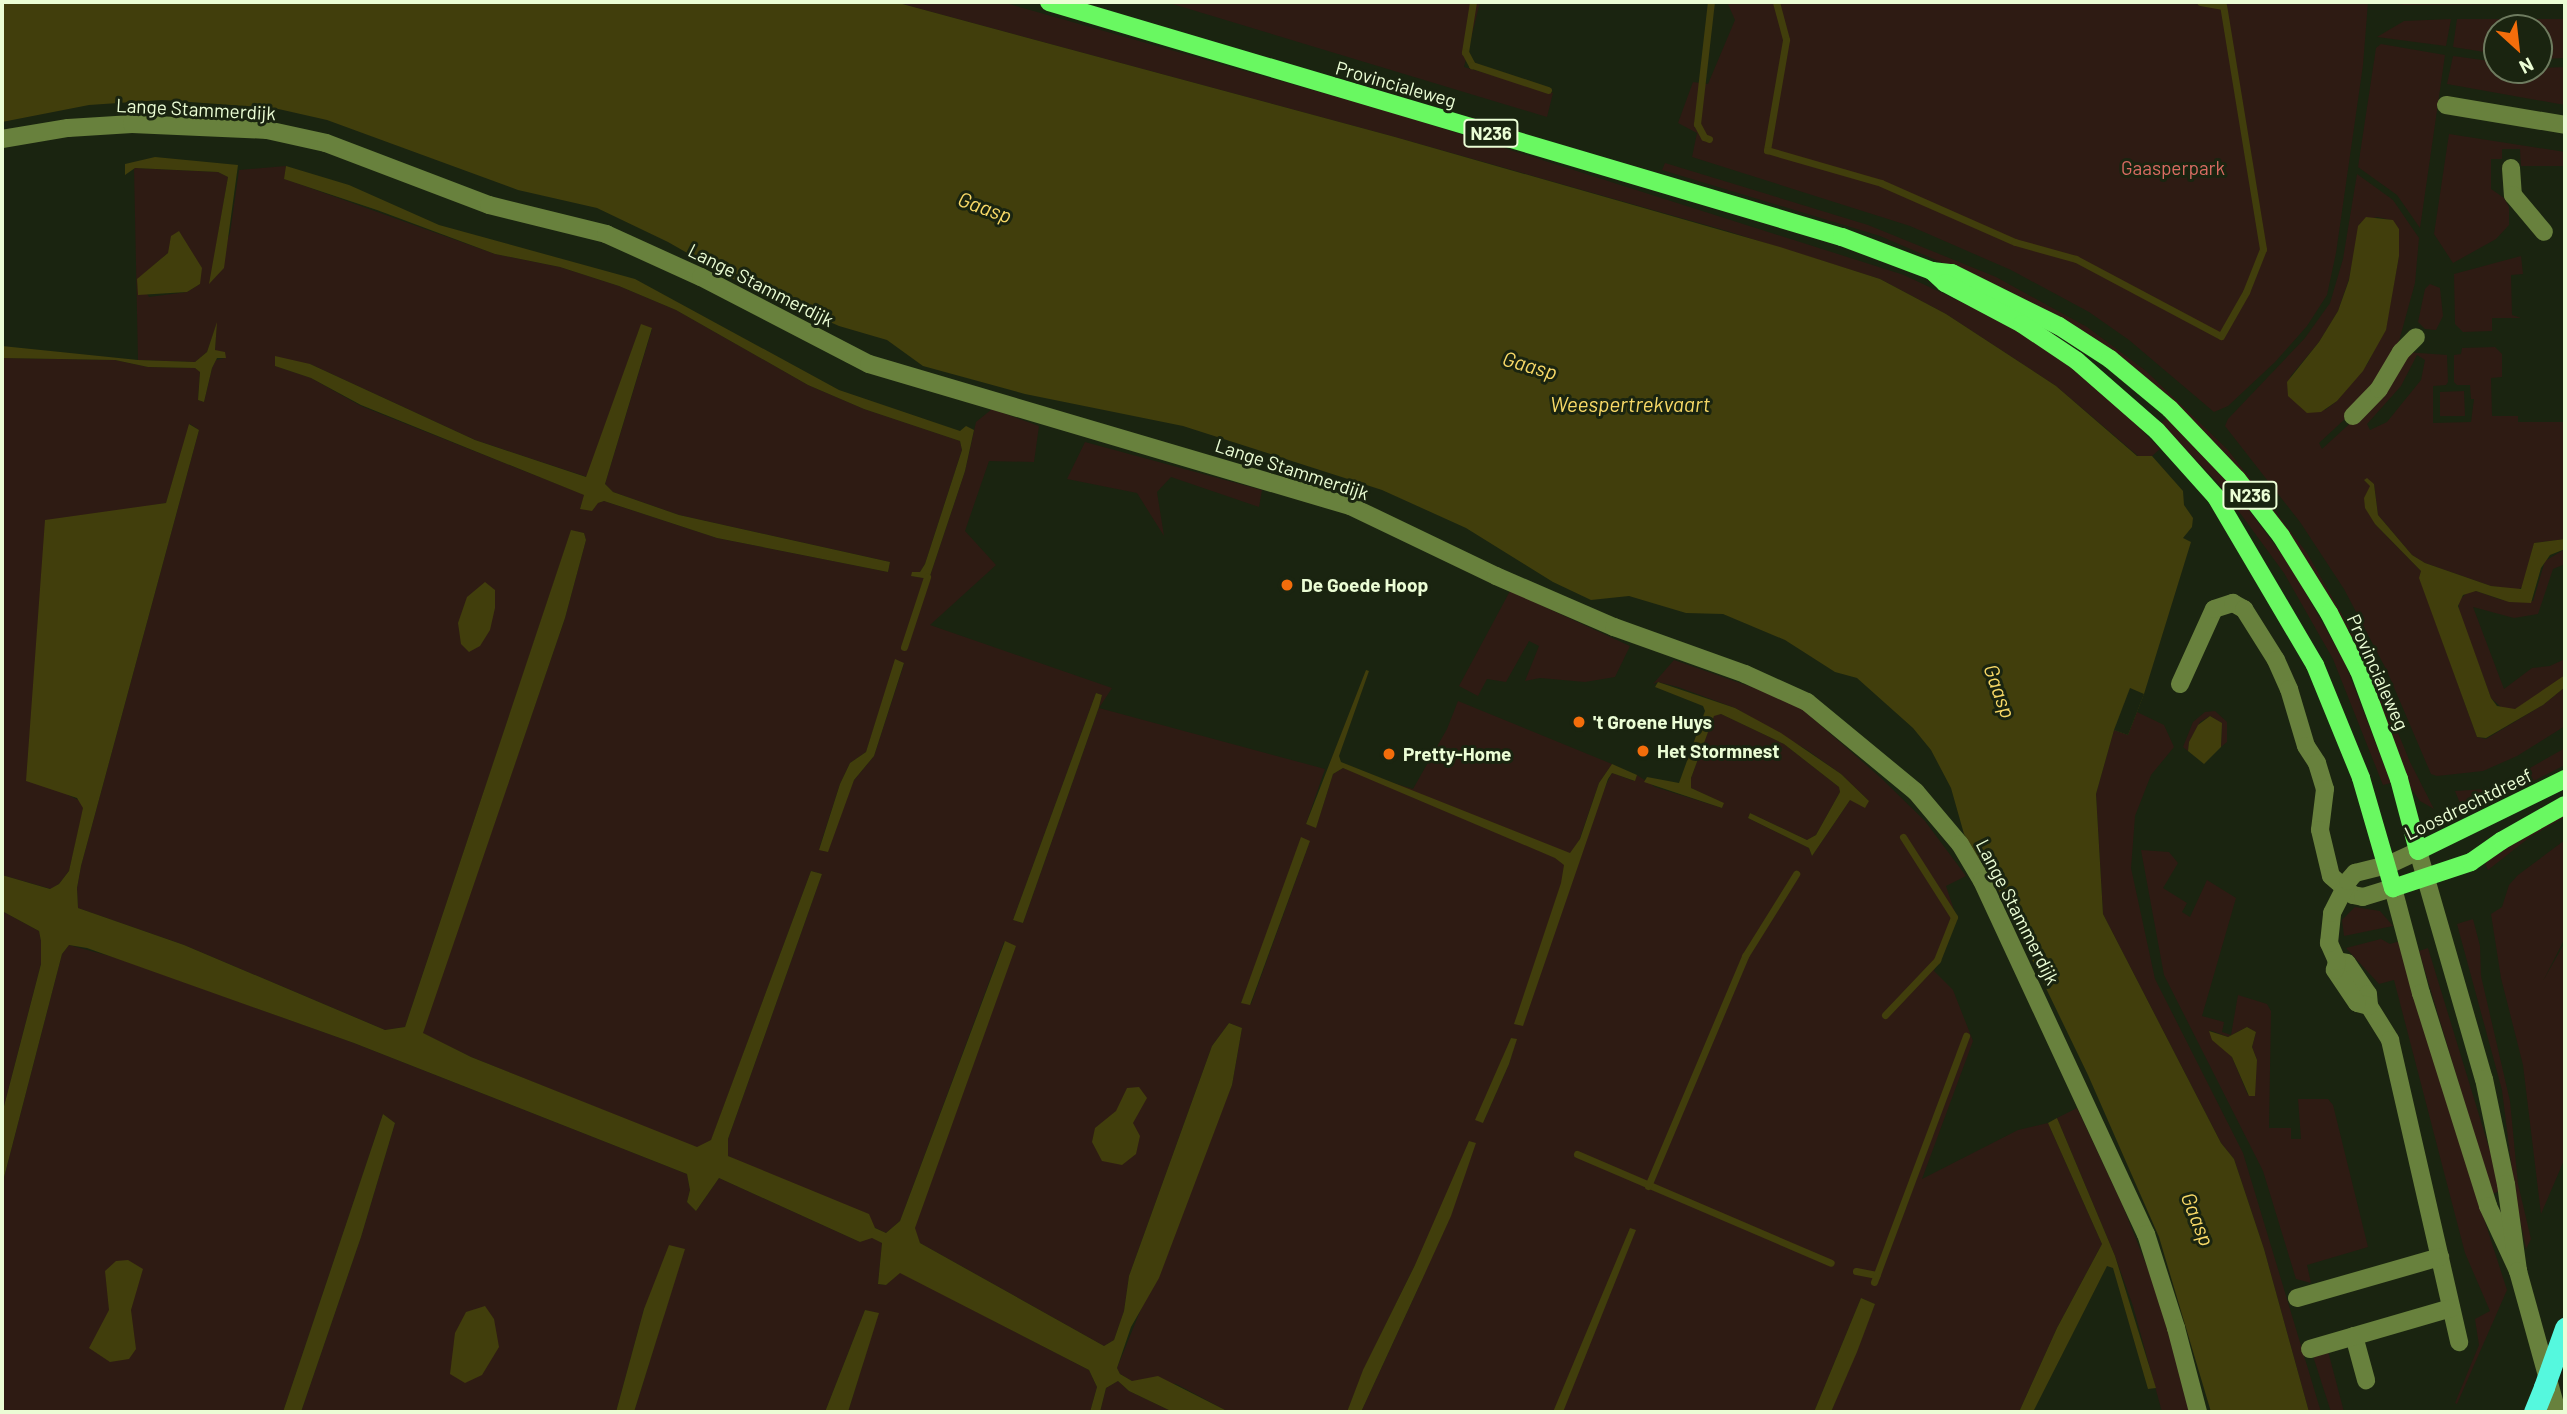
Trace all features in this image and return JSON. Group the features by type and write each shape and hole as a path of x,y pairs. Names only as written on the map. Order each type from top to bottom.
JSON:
{"highway":[{"path":"2534,1412 2565,1328"},
{"path":"2544,1387 2565,1355"}],"main road":[{"name":"Provincialeweg","path":"1049,2 1842,237 1932,271 1952,273 2059,326 2110,359 2160,399 2237,479 2298,562 2350,653 2399,779 2418,851"},
{"name":"Provincialeweg","path":"1932,271 1945,283 2022,324 2077,361 2148,422 2216,497 2315,665 2361,778 2393,887"},
{"name":"Loosdrechtdreef","path":"2418,851 2565,779"},
{"path":"2393,887 2471,862 2501,841 2565,805"}],"street":[{"path":"2446,105 2565,125"},
{"name":"Lange Stammerdijk","path":"2,139 68,128 132,124 267,130 326,143 489,205 606,234 701,277 869,364 1350,506 1508,582 1665,647 1745,674 1807,702 1916,792 1960,844 1982,881 2146,1234 2176,1328 2198,1412"},
{"path":"2511,168 2513,195 2543,232"},
{"path":"2353,416 2379,389 2401,352 2416,337"},
{"path":"2180,684 2214,609 2233,603 2245,609 2276,660 2289,689 2306,746 2317,763 2325,789 2319,830 2330,876 2343,889 2364,897 2393,887"},
{"name":"Loosdrechtdreef","path":"2343,889 2355,873 2388,865 2418,851"},
{"name":"Provincialeweg","path":"2418,851 2484,1079 2506,1184 2518,1270 2557,1412"},
{"name":"Provincialeweg","path":"2393,887 2421,993 2479,1180 2518,1270"},
{"path":"2343,889 2332,913 2329,943 2337,961 2336,971 2357,1003 2369,1006 2390,1040 2459,1342"},
{"path":"2297,1298 2440,1257"},
{"path":"2310,1349 2451,1308"},
{"path":"2354,1336 2366,1380"}],"green space":[{"path":"895,2 1002,2 1400,115 1904,275 2003,322 2059,357 2119,407 2160,449 2152,456 2138,456 2056,386 1946,314 1880,279 1727,231 1395,137"},
{"path":"1166,2 1480,2 1464,67 1553,93 1547,117"},
{"name":"Gaasperpark","path":"1727,2 2368,2 2363,65 2336,253 2327,295 2307,326 2275,362 2228,406 2214,412 2129,340 2089,312 2011,270 1910,226 1692,157 1697,133 1678,123 1693,82 1708,84 1735,20"},
{"path":"2379,2 2565,2 2565,4 2404,5"},
{"path":"2451,19 2446,46 2377,37 2404,21"},
{"path":"2457,19 2483,19 2483,52 2453,47"},
{"path":"2553,19 2565,19 2565,58 2553,58"},
{"path":"2381,44 2445,55 2420,228 2397,195 2358,167 2376,48"},
{"path":"2453,56 2483,60 2483,84 2553,84 2553,68 2565,67 2565,105 2447,84"},
{"path":"2449,134 2565,152 2565,166 2521,166 2520,149 2502,149 2502,159 2491,159 2491,189 2504,198 2509,207 2509,225 2496,239 2453,263 2434,234"},
{"path":"1665,163 1868,225 1996,277 2087,327 2146,371 2228,450 2307,553 2369,662 2410,762 2434,809 2420,801 2408,784 2382,711 2234,465 2011,292 1880,236 1662,170"},
{"path":"286,166 285,179 495,254 560,267 619,286 676,310 808,385 864,409 960,441 962,450 925,564 920,572 912,576 929,579 965,471 976,422 992,409 1039,426 1034,462 989,461 965,531 996,565 930,625 1112,688 1099,708 1325,769 1306,824 1316,827 1333,774 1343,768 1413,789 1447,729 1458,701 1612,764 1599,783 1579,841 1585,843 1596,805 1612,773 1634,781 1637,775 1655,787 1722,808 1723,803 1691,788 1691,778 1714,715 1721,714 1784,744 1839,787 1840,792 1816,835 1807,840 1750,813 1748,818 1809,848 1812,856 1850,800 1869,801 1841,774 1807,750 1735,708 1678,687 1658,682 1653,684 1674,660 1794,702 1881,778 1925,821 1966,876 1946,886 1956,916 1934,971 1953,990 1973,1041 1922,1179 2018,1130 2048,1123 2102,1244 2057,1328 2019,1412 1831,1412 1875,1304 1861,1298 1814,1412 1361,1412 1421,1282 1415,1265 1366,1365 1347,1412 1229,1412 1176,1384 1132,1381 1120,1374 1117,1368 1232,1085 1242,1028 1229,1023 1212,1046 1129,1276 1124,1311 1114,1340 1104,1346 920,1243 914,1228 1015,946 1004,942 900,1221 886,1233 728,1156 728,1139 822,874 811,871 711,1141 697,1148 471,1057 422,1033 565,618 586,540 584,533 571,531 405,1027 385,1030 184,945 78,908 77,888 81,866 199,430 190,424 166,503 148,506 68,795 85,803 69,871 59,884 51,889 2,875 2,358 115,360 148,367 195,368 200,371 198,400 204,402 212,368 216,360 225,358 222,352 215,351 216,326 207,352 195,362 138,360 134,168 218,172 228,177 210,283 230,233 239,170","holes":["168,253 200,284 187,292 149,297 138,279","641,325 652,329 605,484 613,492 679,515 890,562 888,572 717,538 604,501 580,508 585,495 361,406 311,378 275,366 310,364 475,440 587,477","896,660 904,664 874,756 854,780 819,849 840,784 850,763 866,752","1096,693 1102,695 1023,923 1013,920","1310,841 1251,1004 1241,1003","1511,1038 1516,1040 1509,1064 1483,1123"]},
{"path":"2357,174 2393,200 2419,238 2415,283 2396,352 2360,405 2319,443 2322,449 2369,406 2405,352 2447,355 2448,382 2446,385 2433,386 2433,423 2471,422 2474,399 2471,399 2470,385 2457,385 2454,382 2454,355 2461,354 2462,348 2495,347 2502,354 2502,377 2491,378 2492,416 2518,416 2518,422 2565,422 2565,539 2534,543 2524,585 2518,590 2491,586 2425,563 2412,555 2378,515 2374,484 2364,480 2371,486 2375,524 2421,571 2420,578 2477,737 2486,739 2543,705 2565,687 2565,726 2517,756 2483,771 2437,776 2431,774 2387,671 2344,589 2300,522 2225,426 2228,419 2305,338 2330,303 2343,259","holes":["2377,217 2391,220 2399,229 2399,256 2386,325 2368,363 2337,401 2325,410 2290,377 2319,342 2338,311 2349,279 2360,223","2417,355 2425,360 2421,380 2387,422 2370,430 2367,424 2401,386"]},
{"path":"2521,256 2523,274 2511,275 2512,315 2521,318 2492,318 2492,331 2463,332 2455,324 2454,274"},
{"path":"2430,284 2440,288 2443,316 2436,330 2425,329 2418,322 2425,289"},
{"path":"2464,391 2465,416 2440,416 2440,392"},
{"path":"2167,417 2228,482 2289,564 2344,661 2391,783 2383,785 2333,659 2284,573 2218,483 2161,424"},
{"path":"1085,442 1262,490 1259,507 1171,477 1157,492 1164,536 1137,493 1067,479"},
{"path":"2565,549 2565,564 2553,569 2538,614 2514,618 2473,607 2504,689 2532,668 2550,666 2565,659 2565,675 2515,709 2503,709 2491,698 2459,612 2459,600 2468,592 2476,591 2502,600 2533,601 2545,561"},
{"path":"1510,591 1630,646 1615,677 1585,682 1540,678 1525,681 1539,646 1529,641 1506,682 1487,679 1478,696 1459,686"},
{"path":"2215,711 2227,722 2227,742 2221,747 2222,723 2210,716 2200,722 2189,742 2188,751 2183,747 2193,722 2205,712"},
{"path":"2137,712 2164,725 2174,747 2151,775 2135,816 2131,868 2155,979 2243,1153 2321,1412 2309,1412 2264,1249 2234,1159 2221,1143 2103,914 2096,794 2114,730 2128,735"},
{"path":"2565,748 2565,765 2464,813 2455,791 2486,789 2502,784"},
{"path":"2565,812 2565,817 2530,837 2488,870 2485,863 2526,834"},
{"path":"2565,840 2565,938 2543,981 2565,942 2565,1158 2541,1214 2523,1065 2501,978 2491,914 2502,907 2509,885 2518,875"},
{"path":"2141,850 2169,852 2178,863 2163,888 2187,903 2182,912 2190,917 2207,880 2236,898 2202,1016 2224,1022 2222,1032 2231,1035 2238,995 2267,1004 2271,1011 2269,1128 2291,1128 2291,1139 2301,1139 2298,1099 2328,1099 2333,1105 2368,1247 2307,1265 2311,1283 2296,1279 2263,1171 2164,975","holes":["2247,1027 2256,1032 2252,1047 2257,1060 2248,1095 2232,1057 2209,1030 2228,1037"]},
{"path":"2355,907 2380,911 2393,926 2344,936 2342,920"},
{"path":"2,911 39,931 41,964 2,1114"},
{"path":"2473,919 2480,946 2481,976 2510,1101 2518,1184 2531,1239 2526,1249 2515,1195 2502,1090 2457,924"},
{"path":"2381,939 2390,944 2400,941 2449,1110 2507,1290 2457,1404 2455,1403 2479,1345 2475,1319 2490,1311 2465,1253 2394,980 2379,984 2346,948"},
{"path":"69,945 117,958 354,1043 687,1174 690,1190 687,1202 696,1211 719,1178 860,1242 871,1237 882,1243 878,1284 886,1285 900,1272 1089,1370 1097,1387 1090,1412 848,1412 878,1314 865,1310 825,1412 634,1412 684,1250 644,1309 616,1412 301,1412 361,1237 395,1123 383,1114 283,1412 2,1412 2,1185 62,954"},
{"path":"2428,948 2494,1164 2500,1191 2492,1194 2419,951"},
{"path":"2077,1108 2122,1204 2164,1309 2191,1412 2162,1412 2133,1306 2057,1118"},
{"path":"2328,1351 2344,1412 2331,1412 2312,1353"},
{"path":"1118,1381 1129,1391 1173,1412 1100,1412 1106,1388"}],"water":[{"name":"Weespertrekvaart","path":"2,2 895,2 1395,137 1780,247 1880,279 1946,314 2056,386 2137,456 2152,456 2183,491 2184,505 2193,518 2192,527 2183,538 2191,542 2144,694 2128,735 2114,730 2096,794 2103,914 2221,1143 2234,1159 2264,1249 2309,1412 2211,1412 2159,1237 2088,1075 1998,889 1964,834 1951,788 1931,750 1913,728 1857,678 1835,672 1785,640 1723,614 1686,613 1629,596 1591,600 1553,582 1466,528 1382,490 1183,426 1025,394 923,366 887,340 839,326 731,278 668,242 597,208 518,190 327,120 274,108 162,100 89,105 2,122"},
{"path":"155,157 238,165 224,268 209,284 228,177 218,172 135,168 125,175 125,164"},
{"path":"286,166 349,185 439,225 635,279 839,390 960,431 966,426 974,430 965,471 929,579 911,576 912,572 920,572 925,564 962,450 960,441 864,409 808,385 676,310 619,286 560,267 495,254 284,179"},
{"path":"2366,217 2393,220 2399,229 2399,256 2386,330 2363,371 2337,401 2321,412 2307,413 2288,396 2287,382 2319,342 2338,311 2349,280 2358,226"},
{"path":"179,231 202,268 200,284 187,292 138,295 137,279 168,253 171,236"},
{"path":"217,322 215,350 225,352 226,358 217,358 212,368 204,402 198,400 200,372 195,368 148,367 115,360 2,358 2,346 138,360 195,362 207,352"},
{"path":"641,324 652,328 605,484 613,492 679,515 890,562 888,572 717,538 604,501 598,503 592,511 580,509 584,495 361,405 311,378 275,366 275,356 310,364 475,440 586,477"},
{"path":"189,424 199,430 81,866 77,888 78,908 184,945 385,1030 405,1027 571,530 584,533 586,540 565,618 423,1033 471,1057 697,1147 711,1140 811,871 822,874 728,1139 728,1156 869,1214 875,1228 886,1233 900,1221 1005,941 1016,946 915,1228 920,1243 1104,1346 1114,1340 1124,1311 1129,1276 1212,1046 1229,1023 1242,1028 1232,1085 1159,1278 1131,1327 1117,1368 1120,1374 1132,1381 1158,1376 1229,1412 1173,1412 1129,1391 1118,1381 1106,1388 1100,1412 1090,1412 1097,1387 1089,1370 900,1273 886,1285 878,1284 882,1243 872,1238 860,1242 719,1178 696,1211 687,1202 690,1190 687,1174 354,1043 87,948 69,945 62,954 2,1185 2,1114 41,964 41,941 39,931 2,911 2,875 50,889 59,884 69,871 83,808 77,798 26,781 45,520 166,503"},
{"path":"2367,478 2374,484 2378,515 2412,555 2425,563 2491,586 2521,589 2534,543 2565,539 2565,549 2550,555 2541,568 2531,603 2509,602 2476,591 2463,595 2458,606 2491,698 2497,706 2515,709 2565,675 2565,687 2543,705 2486,738 2477,737 2419,578 2421,571 2375,524 2365,508 2364,498 2370,486 2364,480"},
{"path":"485,582 495,590 495,608 490,630 480,646 469,652 461,644 458,623 467,597"},
{"path":"895,659 904,663 874,756 854,780 828,852 819,850 840,784 850,763 866,752"},
{"path":"1366,670 1369,671 1339,756 1341,762 1570,853 1580,839 1599,783 1612,764 1637,775 1635,781 1612,773 1608,779 1523,1026 1514,1024 1561,883 1564,865 1555,858 1343,768 1333,774 1316,828 1306,824"},
{"path":"1658,682 1735,708 1781,733 1841,774 1869,801 1865,808 1850,800 1812,856 1809,848 1748,818 1750,813 1807,840 1816,835 1840,792 1839,787 1784,744 1721,714 1714,716 1691,778 1691,788 1724,803 1722,808 1644,782 1647,777 1679,783 1705,711 1703,706 1655,687"},
{"path":"1096,693 1102,695 1099,707 1023,923 1013,920"},
{"path":"2210,716 2222,723 2221,747 2204,764 2188,751 2189,742 2198,725"},
{"path":"1301,837 1310,841 1250,1005 1241,1003"},
{"path":"2247,1027 2256,1032 2252,1047 2257,1060 2255,1096 2249,1096 2232,1057 2212,1040 2209,1031 2228,1037"},
{"path":"1511,1038 1517,1039 1509,1064 1483,1123 1475,1120"},
{"path":"1139,1087 1147,1098 1133,1123 1140,1136 1136,1154 1122,1165 1102,1161 1092,1142 1095,1128 1116,1111 1127,1088"},
{"path":"383,1114 395,1123 361,1237 301,1412 283,1412"},
{"path":"2057,1118 2115,1256 2156,1388 2148,1389 2113,1268 2107,1266 2033,1412 2019,1412 2057,1328 2102,1244 2048,1123"},
{"path":"1469,1141 1476,1143 1451,1216 1361,1412 1347,1412 1363,1370 1415,1265"},
{"path":"1630,1228 1636,1230 1563,1412 1553,1412"},
{"path":"669,1245 685,1249 634,1412 616,1412 644,1309"},
{"path":"128,1260 143,1269 131,1310 136,1349 129,1359 110,1362 89,1348 109,1310 105,1271 116,1261"},
{"path":"1861,1298 1875,1304 1857,1352 1831,1412 1814,1412"},
{"path":"485,1306 494,1319 499,1347 482,1375 465,1383 450,1374 455,1333 466,1312"},
{"path":"865,1310 879,1313 848,1412 825,1412"}],"pier":[{"path":"2130,688 2144,694 2128,735 2114,730"}],"waterway":[{"path":"1473,2 1465,52 1472,65 1548,90"},
{"path":"1709,139 1704,137 1697,124 1711,2"},
{"path":"1776,2 1786,40 1767,150 1881,183 2015,242 2076,259 2221,336 2246,292 2263,249 2223,6 2200,2"},
{"path":"904,647 927,577"},
{"path":"1885,1015 1937,960 1954,917 1903,837"},
{"path":"1648,1186 1745,956 1796,874"},
{"path":"1874,1282 1966,1036"},
{"path":"1577,1154 1831,1263"},
{"path":"1856,1271 1877,1275"}],"place":[{"name":"De Goede Hoop","path":"1287,585"},
{"name":"'t Groene Huys","path":"1579,722"},
{"name":"Het Stormnest","path":"1643,751"},
{"name":"Pretty-Home","path":"1389,754"}],"water label":[{"name":"Gaasp","path":"985,207"},
{"name":"Gaasp","path":"1530,365"},
{"name":"Gaasp","path":"2000,691"},
{"name":"Gaasp","path":"2198,1219"}]}
